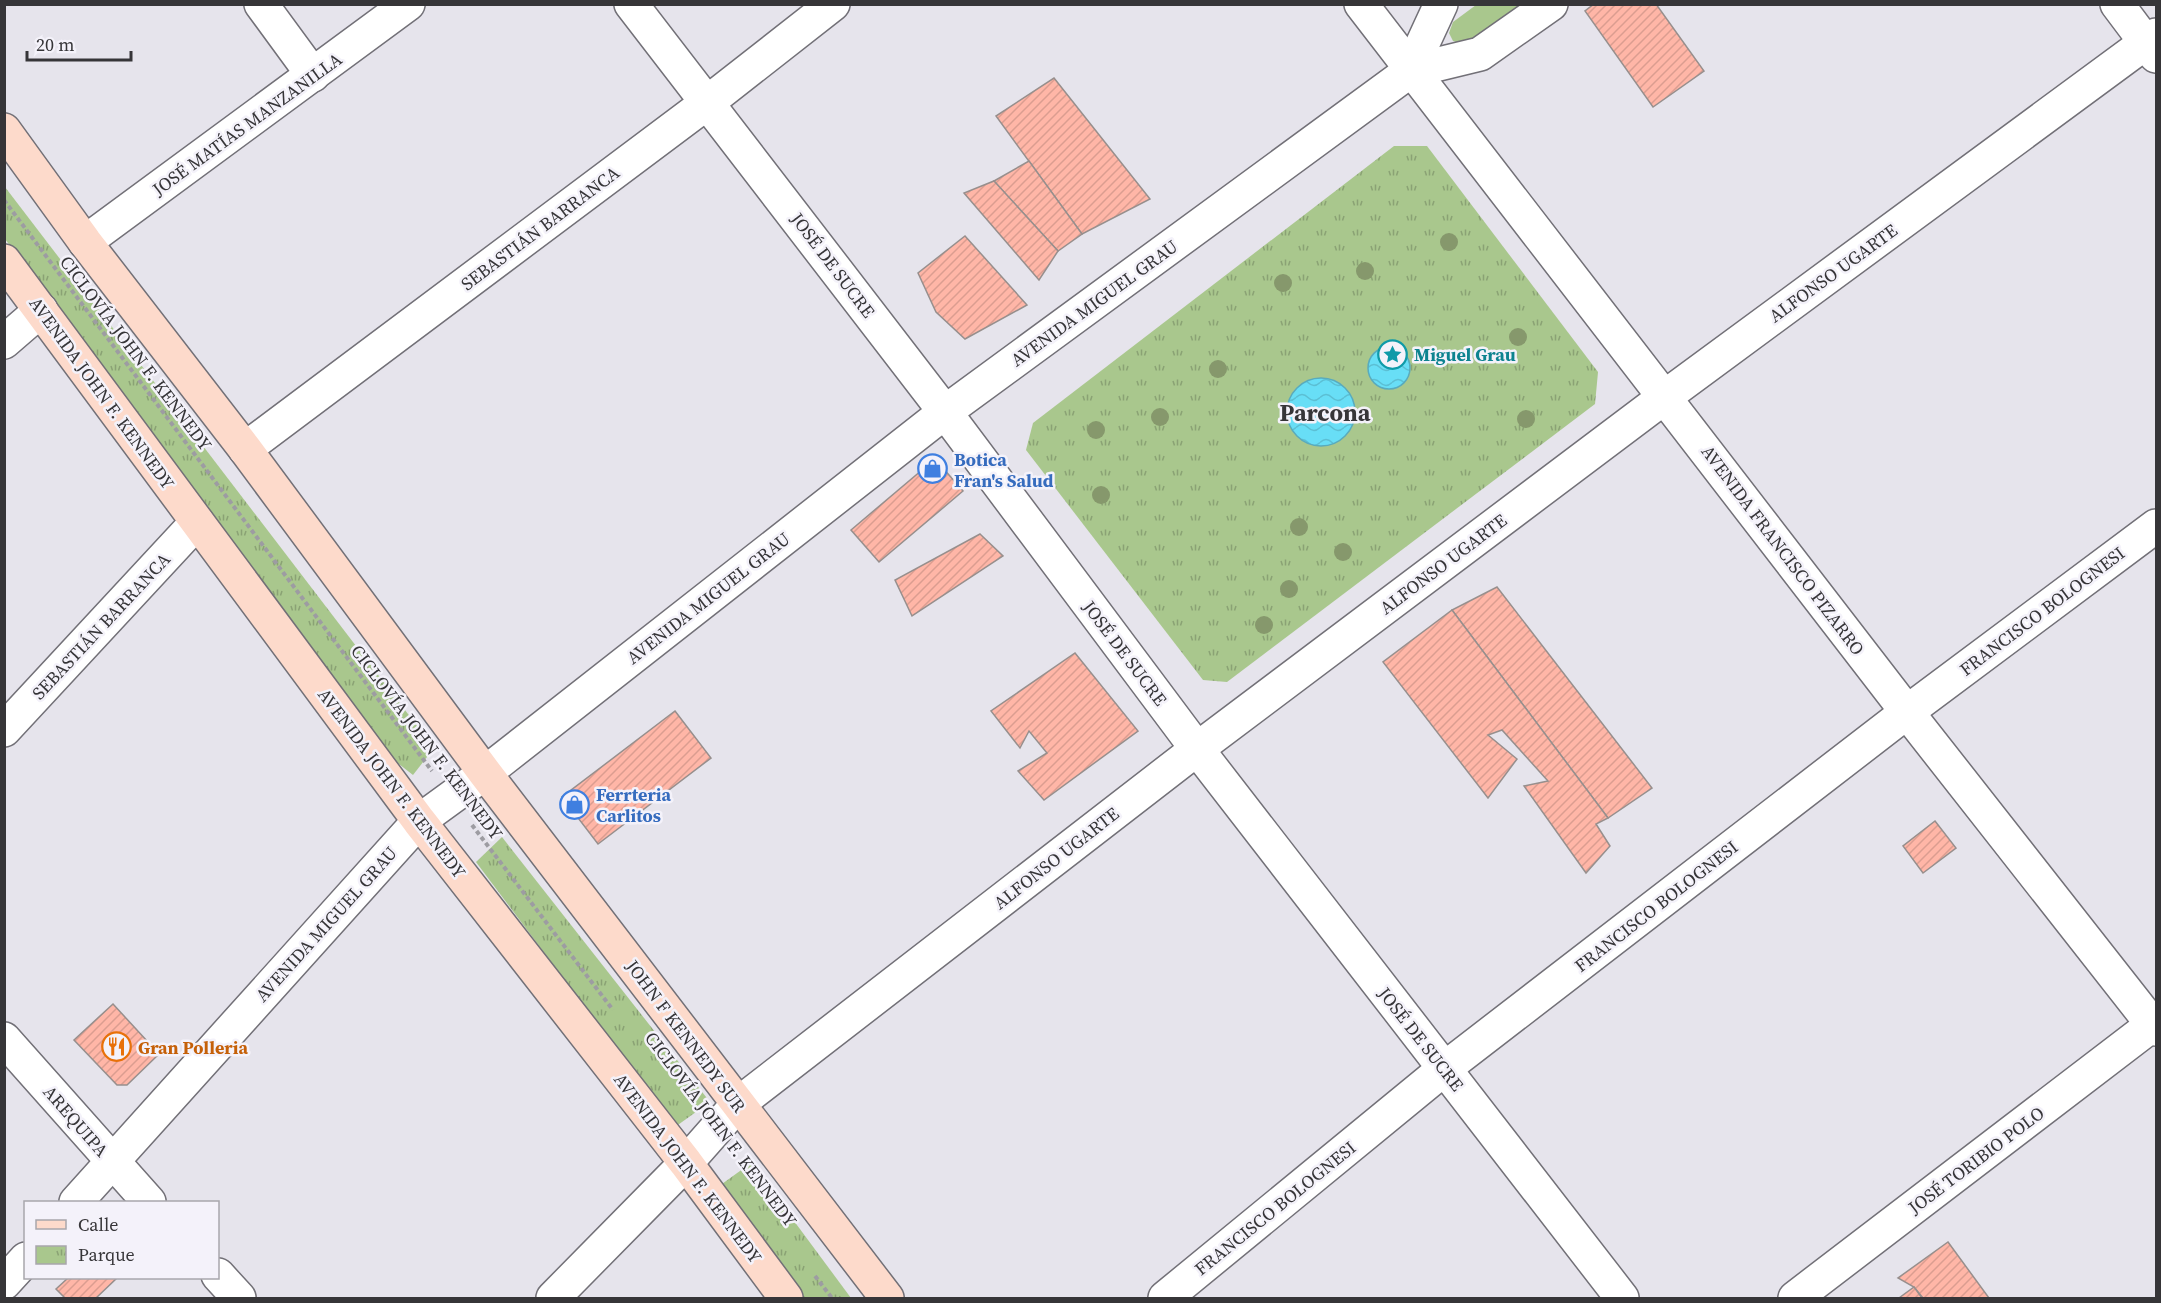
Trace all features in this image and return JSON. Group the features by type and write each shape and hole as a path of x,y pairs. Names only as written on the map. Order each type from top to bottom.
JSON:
{"street":[{"path":"261,4 314,75"},
{"name":"JOSÉ MATÍAS MANZANILLA","path":"85,242 408,4"},
{"name":"JOSÉ DE SUCRE","path":"632,4 945,412 1197,749 1622,1299"},
{"name":"SEBASTIÁN BARRANCA","path":"245,449 708,102 832,4"},
{"name":"AVENIDA FRANCISCO PIZARRO","path":"1361,4 1410,71 1666,396 1907,712 2156,1025"},
{"name":"AVENIDA MIGUEL GRAU","path":"1410,71 1440,4"},
{"name":"AVENIDA MIGUEL GRAU","path":"78,1201 419,821 485,773 945,412 1410,71 1480,54 1551,4"},
{"path":"2117,4 2153,44"},
{"name":"ALFONSO UGARTE","path":"553,1299 686,1163 738,1104 1197,749 1666,396 2153,44"},
{"path":"4,130 85,242 245,449 485,773"},
{"name":"AVENIDA JOHN F. KENNEDY","path":"4,261 419,821 686,1163 786,1299"},
{"path":"4,342 41,310"},
{"name":"SEBASTIÁN BARRANCA","path":"4,730 197,522"},
{"name":"FRANCISCO BOLOGNESI","path":"1165,1299 1444,1069 1907,712 2157,526"},
{"name":"JOHN F KENNEDY SUR","path":"485,773 887,1299"},
{"name":"JOSÉ TORIBIO POLO","path":"1795,1299 2156,1025"},
{"name":"AREQUIPA","path":"4,1039 147,1201"},
{"path":"4,1282 24,1261"},
{"path":"219,1276 239,1299"}],"path":[{"name":"CICLOVÍA JOHN F. KENNEDY","path":"4,200 616,1014"},
{"path":"811,1270 832,1299"}],"green space":[{"path":"1476,5 1528,5 1468,46 1453,41 1449,33 1453,22"},
{"path":"1394,146 1427,146 1598,372 1595,404 1227,682 1203,680 1026,450 1033,423"},
{"path":"5,187 434,748 413,775 395,761 5,239"},
{"path":"502,837 710,1102 675,1127 476,862"},
{"path":"751,1163 851,1298 802,1298 715,1189"}],"water":[{"path":"1389,347 1404,353 1410,368 1404,383 1389,389 1374,383 1368,368 1374,353"},
{"path":"1321,378 1334,380 1345,388 1353,399 1355,412 1353,425 1345,436 1334,444 1321,446 1308,444 1297,436 1289,425 1287,412 1289,399 1297,388 1308,380"}],"building":[{"path":"1594,4 1656,4 1704,71 1653,107 1585,11"},
{"path":"1054,78 1150,199 1082,234 996,116"},
{"path":"1029,161 1082,234 1058,251 994,181"},
{"path":"994,181 1058,251 1039,280 964,193"},
{"path":"965,236 1027,305 965,339 936,312 918,273"},
{"path":"935,459 963,491 879,562 851,530"},
{"path":"980,534 1003,556 912,616 895,580"},
{"path":"1497,587 1652,788 1608,818 1452,610"},
{"path":"1452,610 1608,818 1596,824 1610,846 1586,873 1524,786 1548,781 1502,730 1488,735 1517,759 1488,798 1383,662"},
{"path":"1075,653 1138,731 1044,800 1018,771 1047,753 1029,731 1020,748 991,711"},
{"path":"675,711 711,758 598,844 562,797"},
{"path":"1935,821 1956,848 1923,873 1903,846"},
{"name":"Gran Polleria","path":"113,1004 159,1054 127,1085 117,1085 74,1040"},
{"path":"1948,1242 1989,1298 1923,1298 1914,1287 1898,1278"},
{"path":"67,1279 116,1279 96,1298 65,1298 56,1289"},
{"path":"1914,1287 1922,1298 1899,1298"}],"place":[{"name":"Miguel Grau","path":"1393,354"},
{"name":"Botica Fran's Salud","path":"933,469"},
{"name":"Ferrteria Carlitos","path":"575,804"},
{"name":"Gran Polleria","path":"117,1047"}],"district":[{"name":"Parcona","path":"1325,412"}]}
